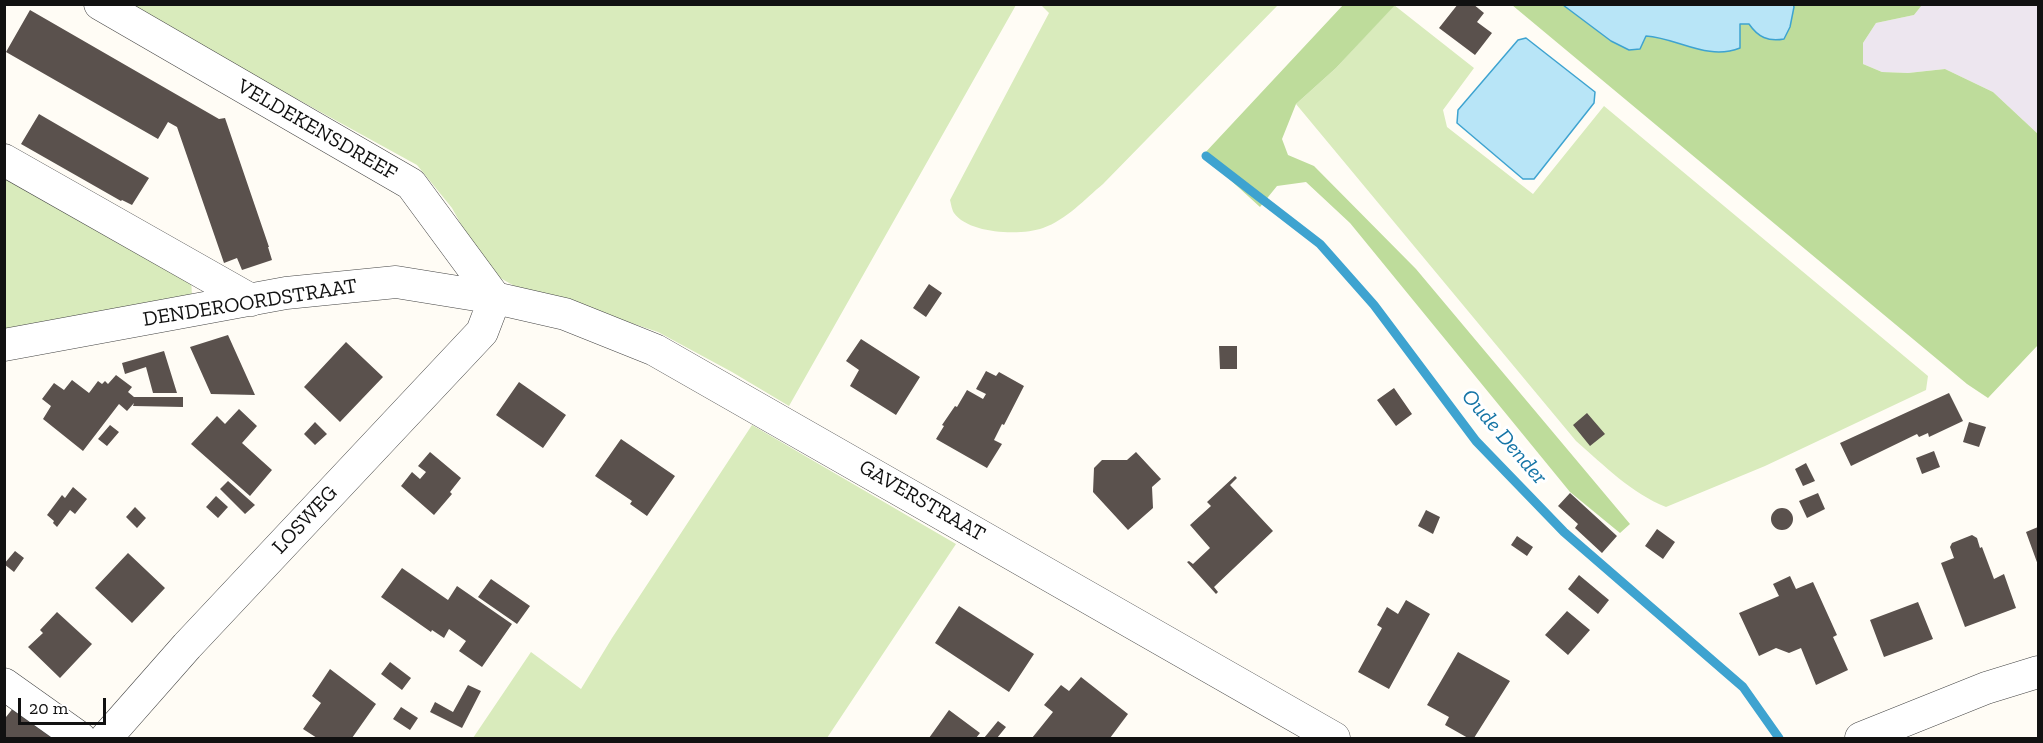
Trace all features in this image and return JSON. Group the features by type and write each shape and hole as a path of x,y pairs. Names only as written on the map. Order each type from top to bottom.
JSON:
{"street":[{"name":"VELDEKENSDREEF","path":"100,4 411,184 495,298"},
{"path":"4,160 251,300"},
{"name":"DENDEROORDSTRAAT","path":"4,345 286,293 396,282 495,298"},
{"name":"LOSWEG","path":"106,738 187,646 482,332 495,298"},
{"name":"GAVERSTRAAT","path":"495,298 565,314 655,350 1334,738"},
{"path":"1861,738 1986,688 2038,672"},
{"path":"4,684 80,738"}],"shaded area":[{"path":"1922,5 2038,5 2038,134 1993,92 1945,69 1908,73 1882,72 1863,64 1863,43 1876,23 1914,15"}],"green space":[{"path":"1344,4 1395,5 1336,68 1296,104 1282,139 1288,155 1314,166 1416,269 1630,524 1620,533 1570,492 1350,223 1306,182 1277,186 1260,207 1203,155"},
{"path":"126,5 1016,5 789,406 658,332 518,288 486,270 452,208 417,165"},
{"path":"1041,5 1278,5 1103,184 1067,215 1033,231 1009,232 983,229 961,220 953,212 950,200 1049,13"},
{"path":"1394,5 1474,68 1443,110 1447,127 1533,194 1604,106 1928,376 1926,390 1765,466 1666,507 1630,487 1576,441 1296,104 1336,68"},
{"path":"1512,5 1922,5 1914,15 1876,23 1863,43 1863,64 1882,72 1908,73 1945,69 1993,92 2038,134 2038,345 1988,398 1967,384"},
{"path":"5,169 191,276 192,297 5,333"},
{"path":"752,425 956,544 827,738 473,738 531,652 581,689"}],"water":[{"path":"1793,4 1790,27 1784,39 1768,39 1756,32 1749,24 1740,24 1740,48 1716,52 1646,36 1640,49 1629,50 1611,41 1563,5"},
{"path":"1526,38 1595,92 1594,103 1534,179 1523,179 1457,123 1458,110 1518,40"}],"building":[{"path":"1458,4 1473,4 1484,13 1477,22 1492,33 1475,55 1439,28"},
{"path":"30,10 219,119 225,118 272,260 242,270 237,258 224,263 177,127 168,122 158,139 6,52"},
{"path":"39,114 149,178 132,205 21,144"},
{"path":"929,284 942,293 926,317 913,308"},
{"path":"228,335 255,395 211,394 190,347"},
{"path":"861,339 920,377 896,415 850,386 859,370 846,361"},
{"path":"346,342 383,377 340,422 304,387"},
{"path":"1219,346 1237,346 1237,369 1220,369"},
{"path":"164,351 177,393 153,393 146,367 125,374 122,363"},
{"path":"986,371 996,376 999,372 1024,386 994,440 1002,444 987,468 936,439 944,426 942,425 967,390 983,399 986,394 976,389"},
{"path":"116,375 132,387 128,392 134,397 183,397 183,407 133,406 134,403 127,411 119,404 83,451 43,419 51,406 42,399 54,383 64,390 72,380 89,393 98,381 102,384 105,381 108,384"},
{"path":"519,382 566,415 543,448 496,415"},
{"path":"1394,388 1412,414 1396,426 1377,400"},
{"path":"1949,393 1963,421 1929,437 1928,433 1919,437 1917,434 1851,466 1840,443"},
{"path":"239,409 257,426 242,443 272,470 250,496 191,444 217,416 225,424"},
{"path":"1587,413 1605,434 1590,446 1573,425"},
{"path":"315,422 327,434 315,445 304,434"},
{"path":"1969,422 1986,427 1979,447 1963,442"},
{"path":"110,425 119,432 107,446 98,439"},
{"path":"621,439 675,476 647,516 630,504 632,501 595,476"},
{"path":"1934,451 1940,467 1922,474 1916,458"},
{"path":"430,452 461,478 450,492 452,494 434,515 401,486 412,472 420,479 426,472 418,466"},
{"path":"1136,452 1161,479 1152,487 1153,508 1128,530 1093,492 1094,468 1102,460 1127,460"},
{"path":"1806,463 1815,481 1803,486 1795,469"},
{"path":"1235,476 1237,478 1230,485 1273,531 1214,587 1218,592 1216,594 1187,562 1193,564 1210,548 1190,525 1211,506 1207,502"},
{"path":"228,481 255,505 245,514 220,489"},
{"path":"73,487 87,499 75,514 70,510 57,527 47,515 62,495 65,498"},
{"path":"1570,493 1617,536 1602,553 1575,528 1578,524 1558,506"},
{"path":"1818,493 1825,509 1807,518 1799,501"},
{"path":"216,496 228,507 218,518 206,507"},
{"path":"135,507 146,518 137,528 126,517"},
{"path":"1782,508 1790,511 1793,519 1790,527 1782,530 1774,527 1771,519 1774,511"},
{"path":"1426,510 1440,517 1433,534 1418,526"},
{"path":"2038,527 2038,565 2026,532"},
{"path":"1657,529 1675,542 1663,559 1645,546"},
{"path":"1972,535 1977,538 1980,548 1982,547 1994,579 2004,574 2016,608 1965,627 1941,563 1954,558 1950,547 1952,543"},
{"path":"1517,536 1533,547 1527,556 1511,545"},
{"path":"15,551 24,558 14,572 4,564"},
{"path":"128,553 165,588 132,623 95,588"},
{"path":"402,568 448,600 457,586 512,624 482,667 459,651 466,641 449,629 444,638 432,630 431,632 381,597"},
{"path":"1579,575 1609,600 1598,614 1568,589"},
{"path":"1790,576 1796,589 1813,582 1837,635 1833,637 1848,670 1816,685 1801,648 1789,653 1776,648 1759,656 1739,613 1779,596 1773,584"},
{"path":"491,579 530,606 517,624 478,597"},
{"path":"1406,600 1430,614 1389,689 1358,672 1382,628 1377,625 1387,607 1398,614"},
{"path":"1918,602 1933,639 1884,657 1870,620"},
{"path":"959,606 1034,654 1009,692 935,643"},
{"path":"1567,611 1590,630 1568,655 1545,635"},
{"path":"57,612 92,644 60,678 28,647 43,633 40,630"},
{"path":"1458,652 1510,681 1474,738 1468,738 1445,725 1449,717 1427,705"},
{"path":"390,662 411,678 402,690 381,674"},
{"path":"330,669 376,704 352,738 317,738 303,729 321,703 312,696"},
{"path":"1081,677 1128,714 1110,738 1032,738 1053,712 1044,705 1061,685 1069,691"},
{"path":"468,685 481,691 462,728 430,712 435,702 453,712"},
{"path":"14,707 59,738 5,738 5,716"},
{"path":"401,707 418,718 410,730 393,719"},
{"path":"949,710 980,733 976,738 929,738"},
{"path":"998,721 1006,727 997,738 984,738"}],"waterway":[{"name":"Oude Dender","path":"1206,156 1320,244 1374,305 1476,441 1564,532 1743,687 1779,738"}]}
